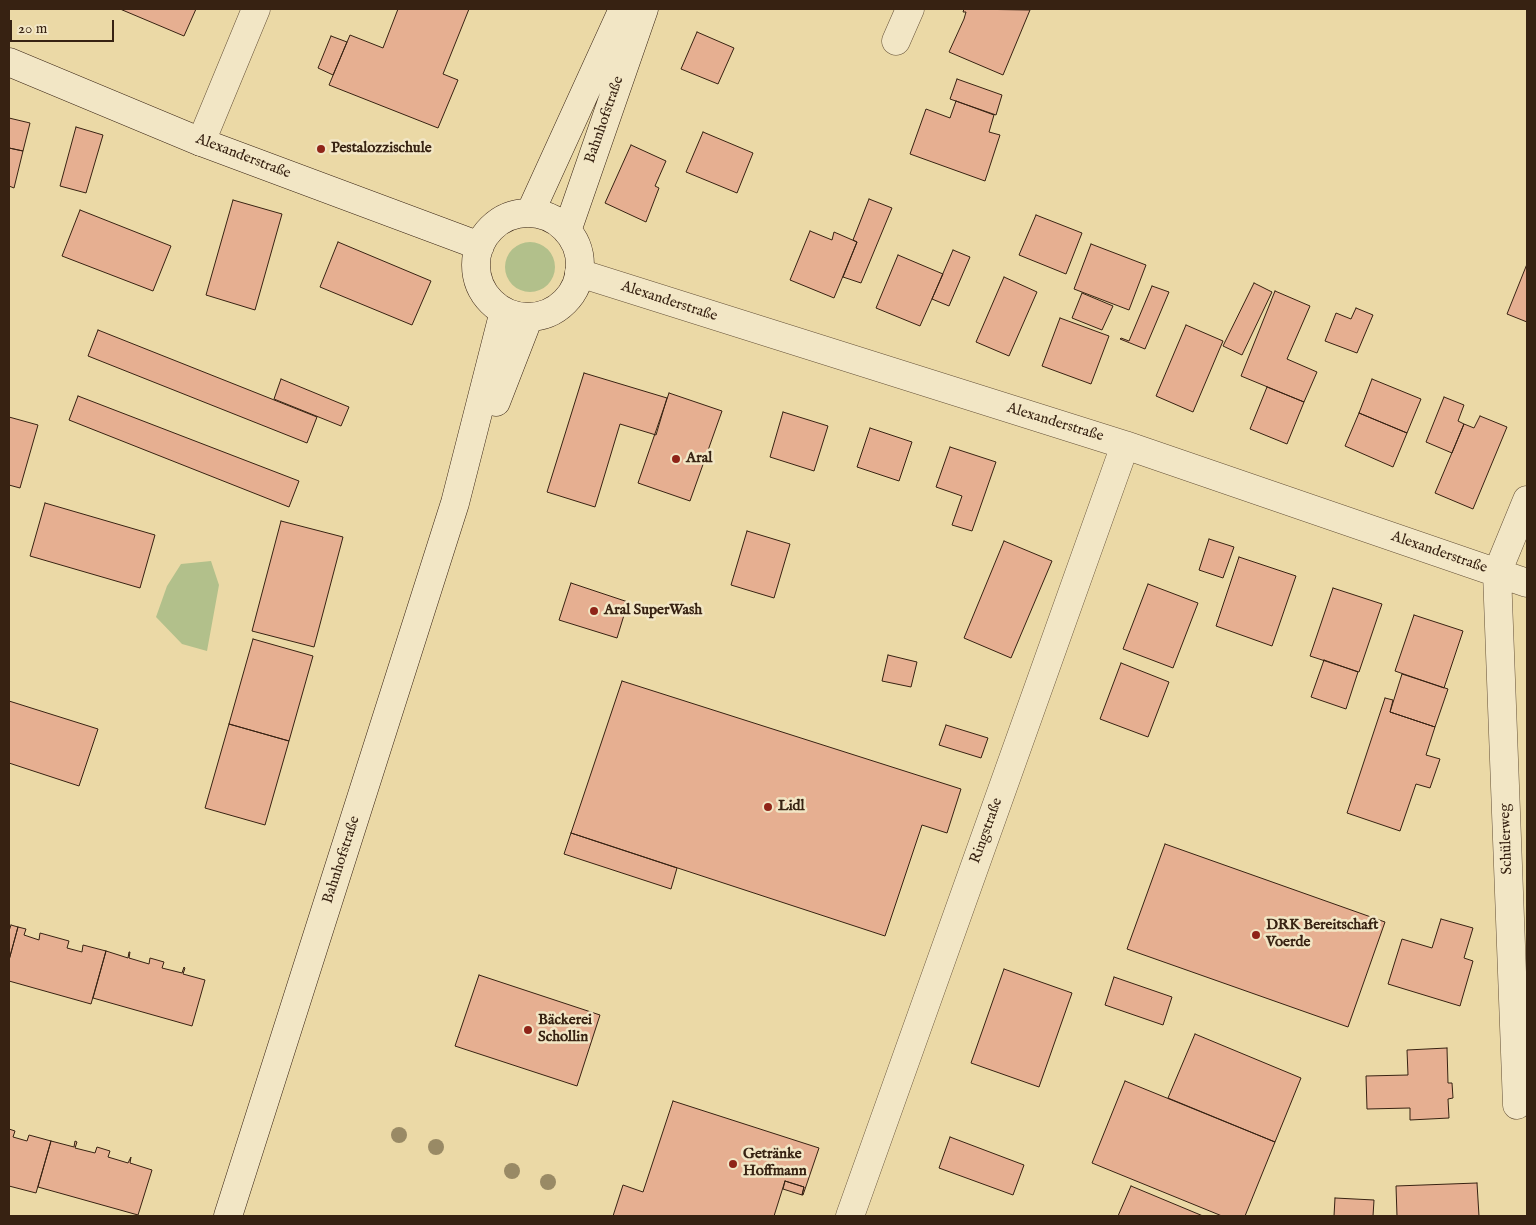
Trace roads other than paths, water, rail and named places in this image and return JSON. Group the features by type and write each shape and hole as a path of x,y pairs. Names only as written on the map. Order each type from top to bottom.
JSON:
{"street":[{"path":"201,142 256,9"},
{"name":"Bahnhofstraße","path":"530,213 623,9"},
{"name":"Bahnhofstraße","path":"567,230 644,9"},
{"path":"896,41 910,9"},
{"name":"Alexanderstraße","path":"9,62 201,142 480,246"},
{"path":"530,213 544,215 557,221 567,230 576,243 580,258 579,273 575,287 568,299 550,311 516,314 491,302 482,290 477,276 476,260 480,246 488,232 499,221 514,214 530,213"},
{"name":"Alexanderstraße","path":"579,273 1125,446 1527,583"},
{"name":"Bahnhofstraße","path":"228,1216 516,314"},
{"name":"Ringstraße","path":"850,1216 1125,446"},
{"path":"1497,573 1527,500"},
{"name":"Schülerweg","path":"1497,573 1517,1105"}],"place":[{"name":"Pestalozzischule","path":"321,149"},
{"name":"Aral","path":"676,459"},
{"name":"Aral SuperWash","path":"594,611"},
{"name":"Lidl","path":"768,807"},
{"name":"DRK Bereitschaft Voerde","path":"1256,935"},
{"name":"Bäckerei Schollin","path":"528,1030"},
{"name":"Getränke Hoffmann","path":"733,1164"}]}
